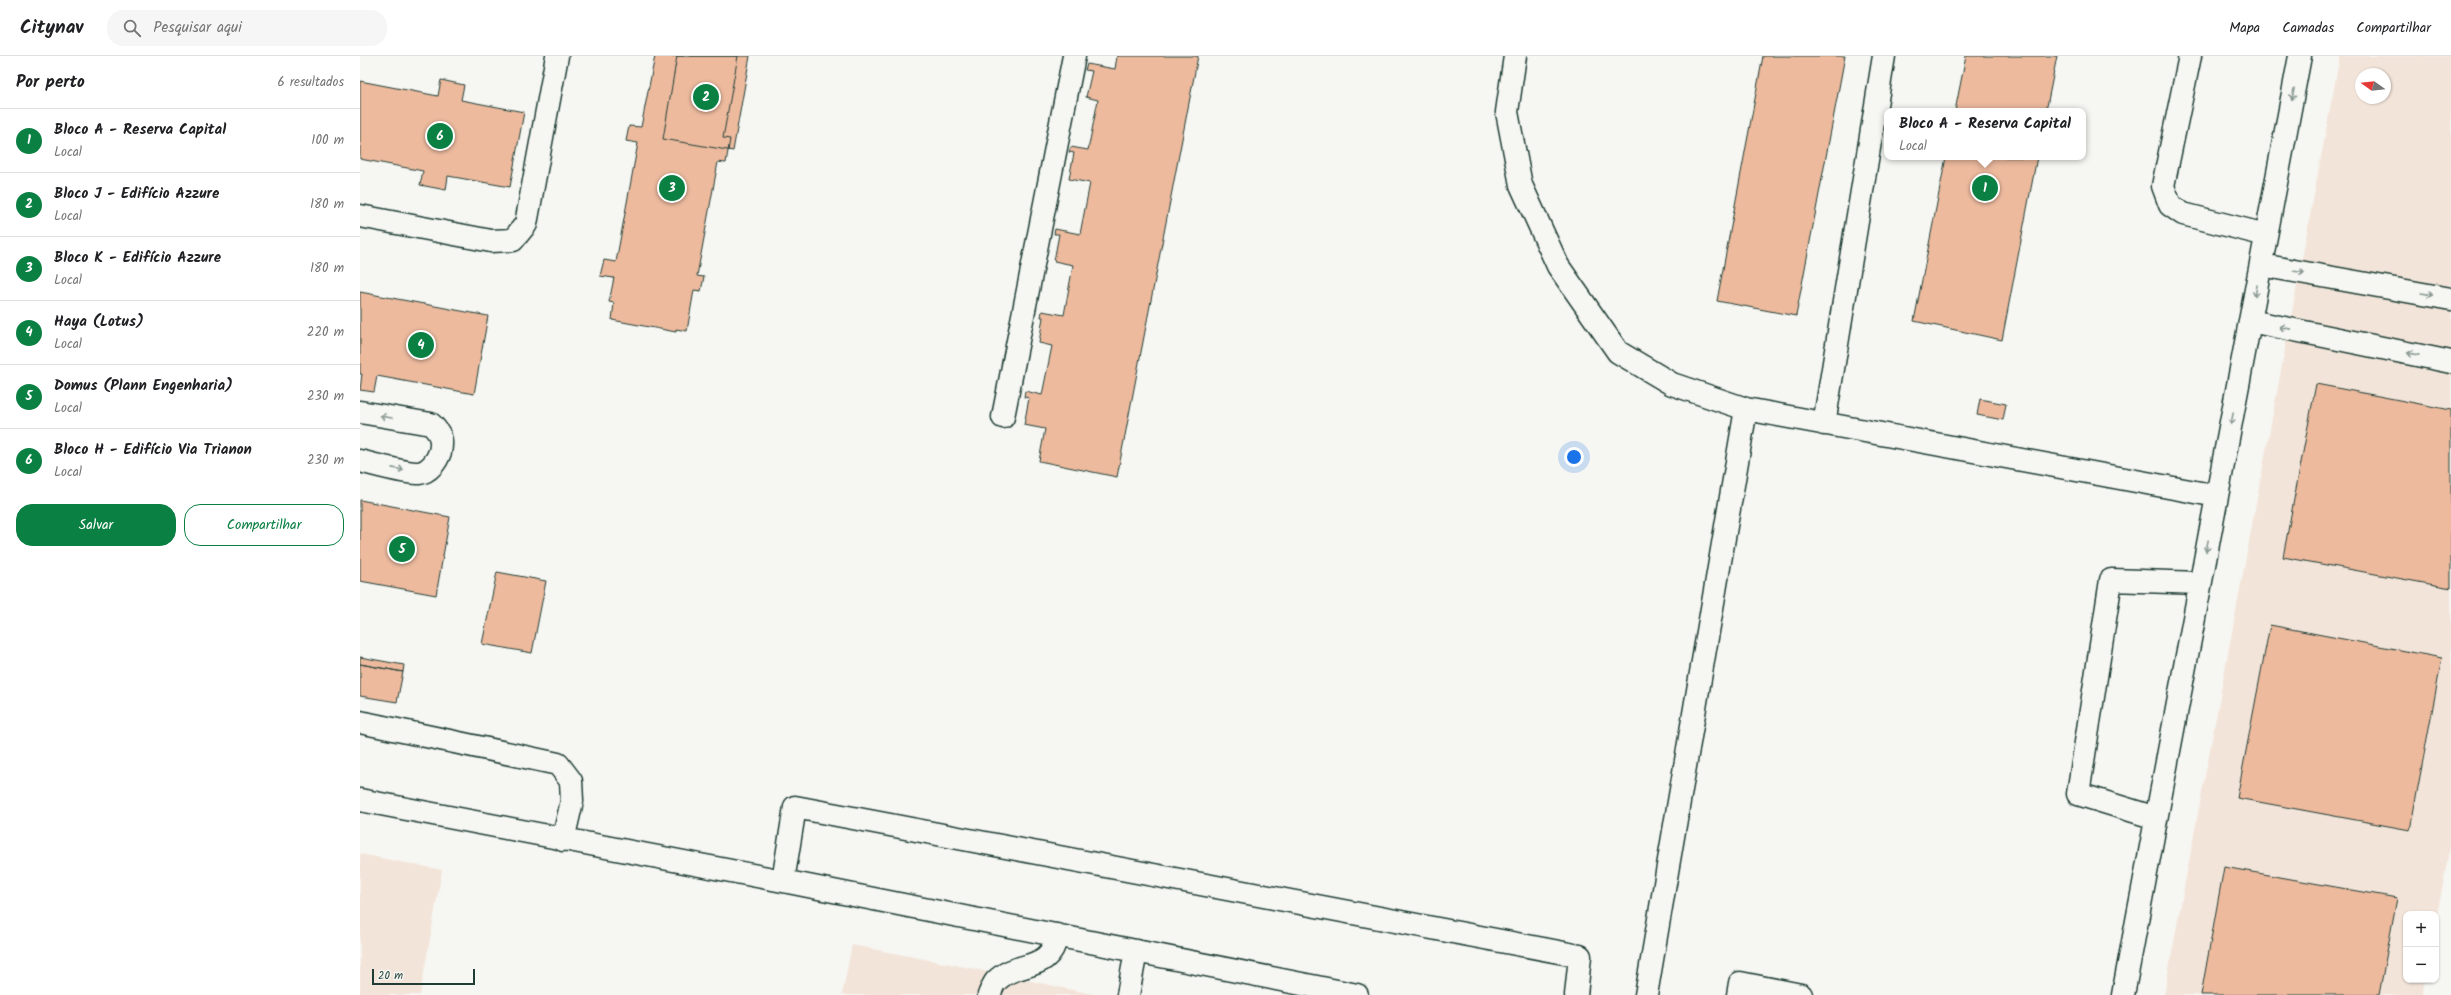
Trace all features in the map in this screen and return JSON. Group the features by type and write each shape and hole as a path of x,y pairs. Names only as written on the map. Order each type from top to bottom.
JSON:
{"street":[{"path":"360,216 491,241 513,240 526,224 557,56"},
{"path":"1003,417 1074,56"},
{"path":"1515,56 1507,112 1520,185 1558,266 1618,352 1672,384 1746,409 2217,496"},
{"path":"1824,424 1884,56"},
{"path":"2190,56 2163,186 2170,205 2183,214 2266,235"},
{"path":"2123,995 2300,56"},
{"path":"2261,265 2451,299"},
{"path":"2250,321 2451,362"},
{"path":"1646,995 1746,409"},
{"path":"360,412 431,424 439,432 442,442 438,457 430,467 419,473 360,461"},
{"path":"2156,818 2078,794 2111,580 2200,583"},
{"path":"360,722 558,764 571,780 572,801 563,840"},
{"path":"360,800 782,881 1357,995"},
{"path":"782,881 795,807 1580,956 1576,995"},
{"path":"988,995 996,981 1011,972 1047,958 1055,948 1057,935"},
{"path":"1128,995 1136,951"},
{"path":"1738,995 1740,983 1801,995"}],"shaded area":[{"path":"2340,56 2451,56 2451,841 2438,911 2403,911 2403,983 2424,983 2422,995 2164,995"},
{"path":"360,854 442,870 420,995 360,995"},
{"path":"852,945 965,967 1096,995 842,995"}],"building":[{"path":"655,56 738,56 723,138 730,139 726,163 718,162 697,276 704,277 701,291 694,290 687,331 676,329 676,332 612,320 614,303 609,302 614,278 600,276 604,260 616,262 638,143 626,141 629,126 641,127"},
{"path":"677,56 750,56 733,151 663,139"},
{"path":"1117,56 1198,56 1117,477 1039,461 1045,429 1024,425 1029,398 1024,397 1025,391 1042,395 1052,346 1039,343 1043,317 1041,317 1042,311 1064,315 1073,265 1054,261 1059,234 1054,234 1055,229 1080,234 1090,183 1069,179 1074,153 1069,152 1071,147 1088,150 1098,100 1086,97 1092,71 1085,70 1087,64 1115,69"},
{"path":"1763,56 1845,56 1796,316 1717,301"},
{"path":"1966,56 2057,56 2047,108 1956,108"},
{"path":"441,80 464,85 461,100 524,112 510,187 448,176 446,190 420,185 423,171 360,159 360,81 438,96"},
{"path":"1945,160 2036,160 2002,340 1914,321"},
{"path":"360,292 488,316 474,394 377,376 374,392 360,390 362,374 360,374"},
{"path":"2316,384 2451,410 2451,588 2283,557"},
{"path":"1980,399 2006,404 2003,420 1977,415"},
{"path":"360,500 450,517 436,595 360,581"},
{"path":"497,572 546,581 532,653 482,644"},
{"path":"2270,625 2442,658 2410,830 2237,798"},
{"path":"360,657 404,665 403,672 360,664"},
{"path":"360,664 403,672 397,702 360,696"},
{"path":"2224,867 2397,898 2379,995 2201,995"}],"place":[{"name":"Bloco J - Edifício Azzure","path":"706,97"},
{"name":"Bloco H - Edifício Via Trianon","path":"440,136"},
{"name":"Bloco K - Edifício Azzure","path":"672,188"},
{"name":"Bloco A - Reserva Capital","path":"1985,188"},
{"name":"Haya (Lotus)","path":"421,345"},
{"name":"Domus (Plann Engenharia)","path":"402,549"}]}
